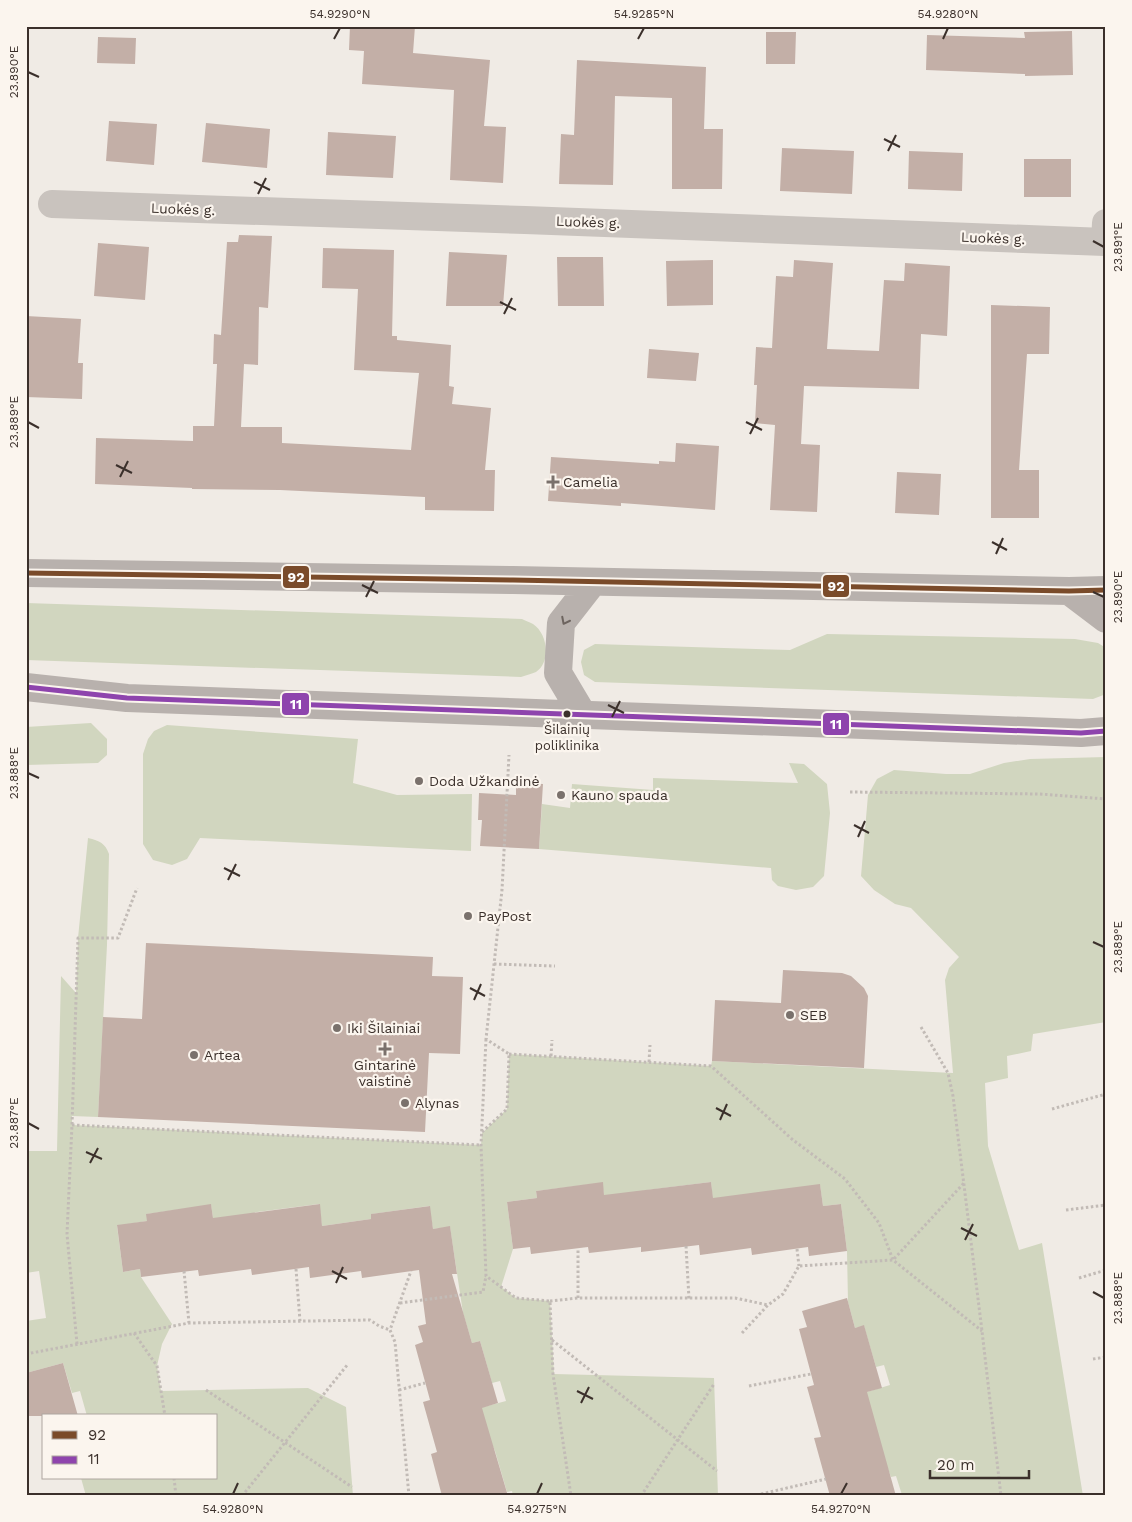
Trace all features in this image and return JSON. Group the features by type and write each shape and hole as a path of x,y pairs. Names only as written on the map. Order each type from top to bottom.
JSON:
{"main road":[{"path":"26,558 86,573"},
{"path":"26,573 1069,591 1106,590"},
{"path":"583,715 558,672 561,623 593,582"},
{"path":"1069,591 1106,619"},
{"path":"32,690 126,698 1093,732 1106,717"}],"street":[{"name":"Luokės g.","path":"52,204 1105,242 1106,224"}],"path":[{"path":"400,1303 483,1292 486,1276 481,1145 486,1039 502,890 509,755"},
{"path":"850,792 1040,794 1106,799"},
{"path":"77,1344 66,1234 72,1125 78,938 118,938 137,888"},
{"path":"494,964 556,966"},
{"path":"921,1027 948,1073 953,1096 1001,1496"},
{"path":"486,1039 509,1054 711,1066 793,1140 845,1180 879,1223 893,1260 982,1331"},
{"path":"551,1056 552,1040"},
{"path":"649,1062 650,1044"},
{"path":"482,1132 507,1109 509,1054"},
{"path":"1052,1109 1106,1094"},
{"path":"72,1125 481,1145"},
{"path":"799,1266 893,1260 964,1183"},
{"path":"1066,1210 1106,1205"},
{"path":"686,1246 689,1299"},
{"path":"578,1248 578,1298"},
{"path":"742,1333 768,1305 783,1294 799,1266 797,1249"},
{"path":"296,1269 300,1322"},
{"path":"1079,1278 1106,1270"},
{"path":"390,1330 411,1271"},
{"path":"184,1272 190,1323"},
{"path":"486,1276 516,1298 550,1301 578,1298 735,1298 768,1305"},
{"path":"550,1301 554,1374 571,1496"},
{"path":"26,1354 190,1323 370,1320 390,1330 395,1342 409,1496"},
{"path":"134,1333 157,1366 165,1414"},
{"path":"551,1340 717,1471"},
{"path":"1093,1359 1106,1357"},
{"path":"242,1496 348,1364"},
{"path":"749,1386 811,1374"},
{"path":"399,1390 425,1383"},
{"path":"641,1496 714,1384"},
{"path":"206,1390 352,1487"},
{"path":"761,1494 826,1479"},
{"path":"174,1480 176,1496"},
{"path":"431,1496 442,1494"}],"green space":[{"path":"26,603 522,619 538,628 544,640 546,654 541,667 536,672 521,677 26,660"},
{"path":"827,634 1075,639 1098,643 1106,648 1106,694 1093,699 595,682 584,675 581,662 584,650 595,644 790,650"},
{"path":"91,723 107,739 107,755 98,763 26,765 26,727"},
{"path":"167,725 358,739 353,783 397,795 472,794 471,851 200,838 187,859 172,865 153,860 143,844 143,754 148,739 154,731"},
{"path":"1106,757 1106,1022 1033,1034 1031,1051 1007,1056 1008,1078 985,1083 988,1146 1019,1250 1042,1243 1083,1496 900,1496 902,1495 896,1476 891,1477 860,1394 890,1385 884,1365 876,1367 864,1326 855,1328 848,1302 847,1251 841,1204 823,1206 820,1185 713,1202 711,1182 647,1190 605,1201 602,1183 536,1191 537,1198 507,1202 513,1249 501,1287 516,1298 550,1301 554,1374 714,1378 718,1496 513,1496 512,1491 507,1492 495,1451 476,1409 506,1401 500,1381 492,1383 480,1341 472,1343 463,1313 450,1227 433,1229 429,1206 372,1214 371,1219 322,1226 319,1204 257,1212 214,1224 211,1205 147,1214 147,1221 117,1226 123,1272 140,1269 141,1277 172,1324 162,1344 157,1366 161,1391 308,1388 346,1407 353,1496 86,1496 82,1480 218,1480 218,1414 86,1414 80,1391 72,1393 63,1363 26,1373 26,1321 46,1318 39,1271 26,1273 26,1151 57,1151 61,976 76,993 78,938 88,838 102,843 109,854 107,945 98,1117 72,1116 72,1125 481,1145 482,1133 507,1109 509,1054 711,1066 712,1061 953,1073 945,980 949,968 959,957 911,908 895,904 874,890 861,876 868,795 877,779 894,770 970,774 1004,763 1030,759"},
{"path":"789,763 804,764 827,784 830,813 824,876 813,887 796,890 778,886 772,880 771,868 539,849 542,804 570,808 572,784 653,790 653,778 798,783"}],"building":[{"path":"350,26 415,26 413,53 490,60 484,126 506,127 503,183 450,180 454,90 362,84 364,51 349,50"},
{"path":"1072,31 1073,75 1025,76 1025,74 926,70 927,35 1025,38 1024,32"},
{"path":"766,32 796,32 795,64 766,64"},
{"path":"98,37 136,38 135,64 97,63"},
{"path":"577,60 706,67 704,129 723,129 722,189 672,189 672,98 615,96 613,185 559,184 561,134 574,135"},
{"path":"109,121 157,124 154,165 106,161"},
{"path":"206,123 270,129 267,168 202,162"},
{"path":"328,132 396,136 393,178 326,175"},
{"path":"782,148 854,151 852,194 780,191"},
{"path":"909,151 963,153 962,191 908,189"},
{"path":"1024,159 1071,159 1071,197 1024,197"},
{"path":"239,235 272,236 268,308 259,307 258,365 244,364 241,427 282,427 282,443 411,450 419,373 354,370 358,289 322,288 323,248 394,250 392,336 397,336 397,340 451,345 449,386 454,387 452,404 491,408 485,470 495,470 494,511 425,510 425,497 95,484 96,438 193,441 193,426 214,426 217,364 213,364 214,334 221,335 227,242 238,242"},
{"path":"98,243 149,247 145,300 94,296"},
{"path":"449,252 507,255 503,306 446,306"},
{"path":"557,257 603,257 604,306 558,306"},
{"path":"713,260 713,305 667,306 666,261"},
{"path":"794,260 833,263 827,349 879,351 884,280 904,281 905,263 950,266 947,336 921,334 919,389 804,386 801,444 820,445 817,512 770,510 775,425 755,423 756,347 772,348 776,276 793,277"},
{"path":"991,305 1050,307 1049,354 1027,354 1019,470 1039,470 1039,518 991,518"},
{"path":"26,316 81,319 78,363 83,363 82,399 26,397"},
{"path":"649,349 699,353 696,381 647,378"},
{"path":"676,443 719,446 715,510 621,503 621,506 548,501 551,457 659,464 659,461 675,462"},
{"path":"897,472 941,474 939,515 895,513"},
{"path":"516,783 543,784 539,849 480,846 482,820 478,820 479,793 516,795"},
{"path":"146,943 433,957 432,976 463,977 460,1054 429,1053 425,1132 98,1117 103,1017 142,1019"},
{"name":"SEB","path":"783,970 842,973 851,976 864,988 868,996 864,1068 712,1061 715,1000 781,1003"},
{"path":"603,1182 604,1195 711,1182 713,1198 820,1184 823,1206 841,1204 847,1251 809,1256 808,1247 752,1255 751,1248 700,1255 699,1245 641,1252 641,1247 589,1253 588,1247 531,1254 530,1247 513,1249 507,1202 537,1198 536,1191"},
{"path":"211,1204 213,1218 320,1204 322,1226 371,1219 371,1214 430,1206 433,1229 450,1226 457,1274 452,1274 472,1343 480,1341 498,1403 482,1408 508,1496 442,1496 431,1454 437,1452 423,1402 430,1400 415,1345 423,1342 418,1326 426,1324 419,1270 362,1278 361,1271 310,1278 309,1267 252,1275 251,1269 199,1276 198,1270 141,1277 140,1269 123,1272 117,1225 147,1221 146,1214"},
{"path":"847,1298 855,1328 864,1325 882,1388 867,1392 896,1496 830,1496 814,1438 821,1437 807,1387 814,1385 799,1329 807,1327 802,1311"},
{"path":"63,1363 77,1414 26,1416 26,1373"}],"transit line":[{"name":"92","path":"26,573 1069,591 1106,590"},
{"name":"11","path":"26,687 127,698 1081,733 1106,731"}],"place":[{"name":"Camelia","path":"553,482"},
{"name":"Šilainių poliklinika","path":"567,714"},
{"name":"Doda Užkandinė","path":"419,781"},
{"name":"Kauno spauda","path":"561,795"},
{"name":"PayPost","path":"468,916"},
{"name":"SEB","path":"790,1015"},
{"name":"Iki Šilainiai","path":"337,1028"},
{"name":"Gintarinė vaistinė","path":"385,1049"},
{"name":"Artea","path":"194,1055"},
{"name":"Alynas","path":"405,1103"}]}
